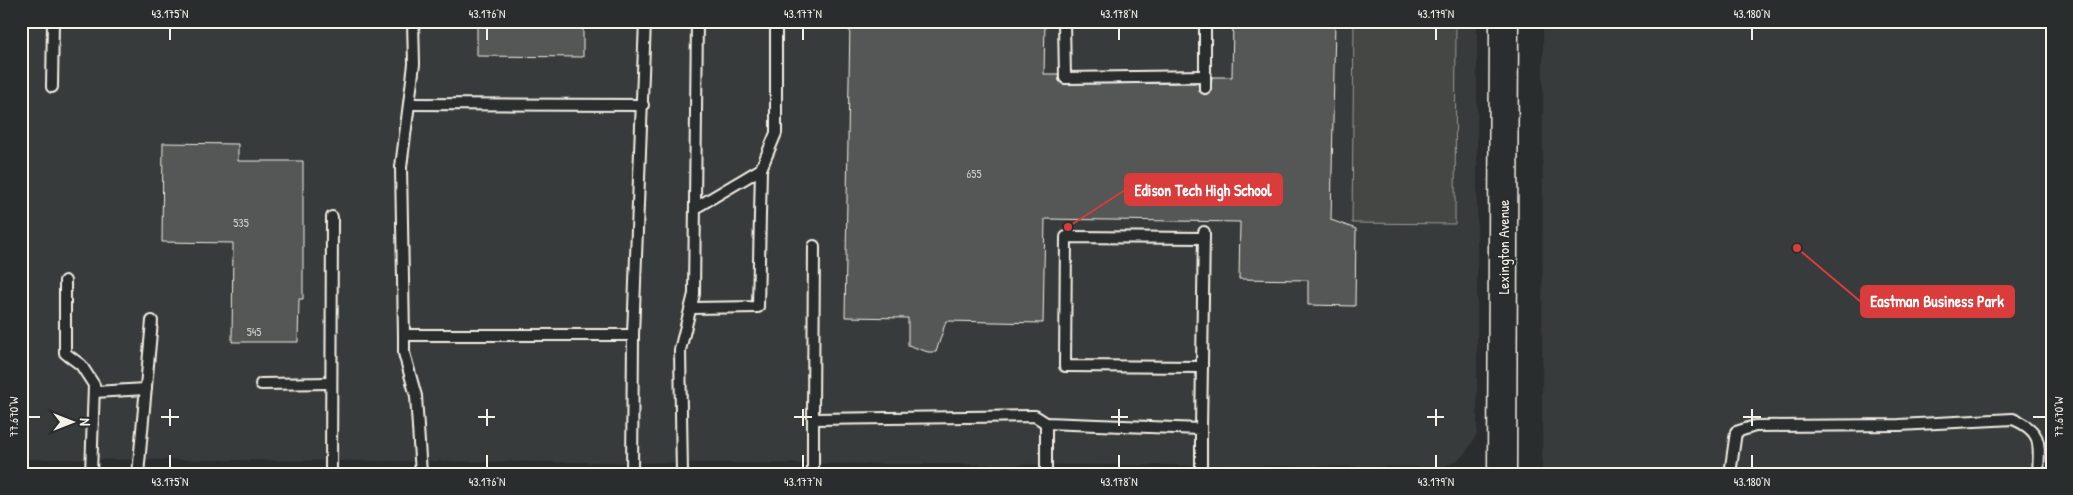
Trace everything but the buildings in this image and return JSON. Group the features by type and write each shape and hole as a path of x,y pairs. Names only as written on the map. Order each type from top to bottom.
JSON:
{"main road":[{"name":"Lexington Avenue","path":"1502,474 1504,21"}],"lane":[{"path":"52,87 53,21"},
{"path":"413,21 414,64 402,168 404,353 416,396 421,474"},
{"path":"632,474 633,335 645,21"},
{"path":"682,474 680,350 694,294 697,21"},
{"path":"691,308 758,307 761,169 776,133 776,21"},
{"path":"1064,21 1065,78 1205,76"},
{"path":"1205,21 1205,88"},
{"path":"410,104 642,104"},
{"path":"695,208 761,169"},
{"path":"331,474 332,217"},
{"path":"1201,474 1204,235 1066,237 1065,366 1202,367"},
{"path":"813,474 814,246"},
{"path":"64,281 64,353 81,366 94,385 91,474"},
{"path":"138,474 152,321"},
{"path":"404,335 633,335"},
{"path":"261,384 331,383"},
{"path":"94,392 146,389"},
{"path":"813,419 1035,416 1046,423 1201,429"},
{"path":"1730,474 1736,432 1755,426 1899,425 2014,419 2029,426 2039,441 2038,474"},
{"path":"1046,423 1046,474"}],"shaded area":[{"path":"21,21 1477,21 1477,434 1465,454 1456,461 1445,466 1433,467 21,459"},
{"path":"1354,21 1456,21 1455,224 1352,223"},
{"path":"1543,21 2052,21 2052,474 1542,474"}],"place":[{"name":"Edison Tech High School","path":"1068,227"},
{"name":"Eastman Business Park","path":"1797,248"}]}
